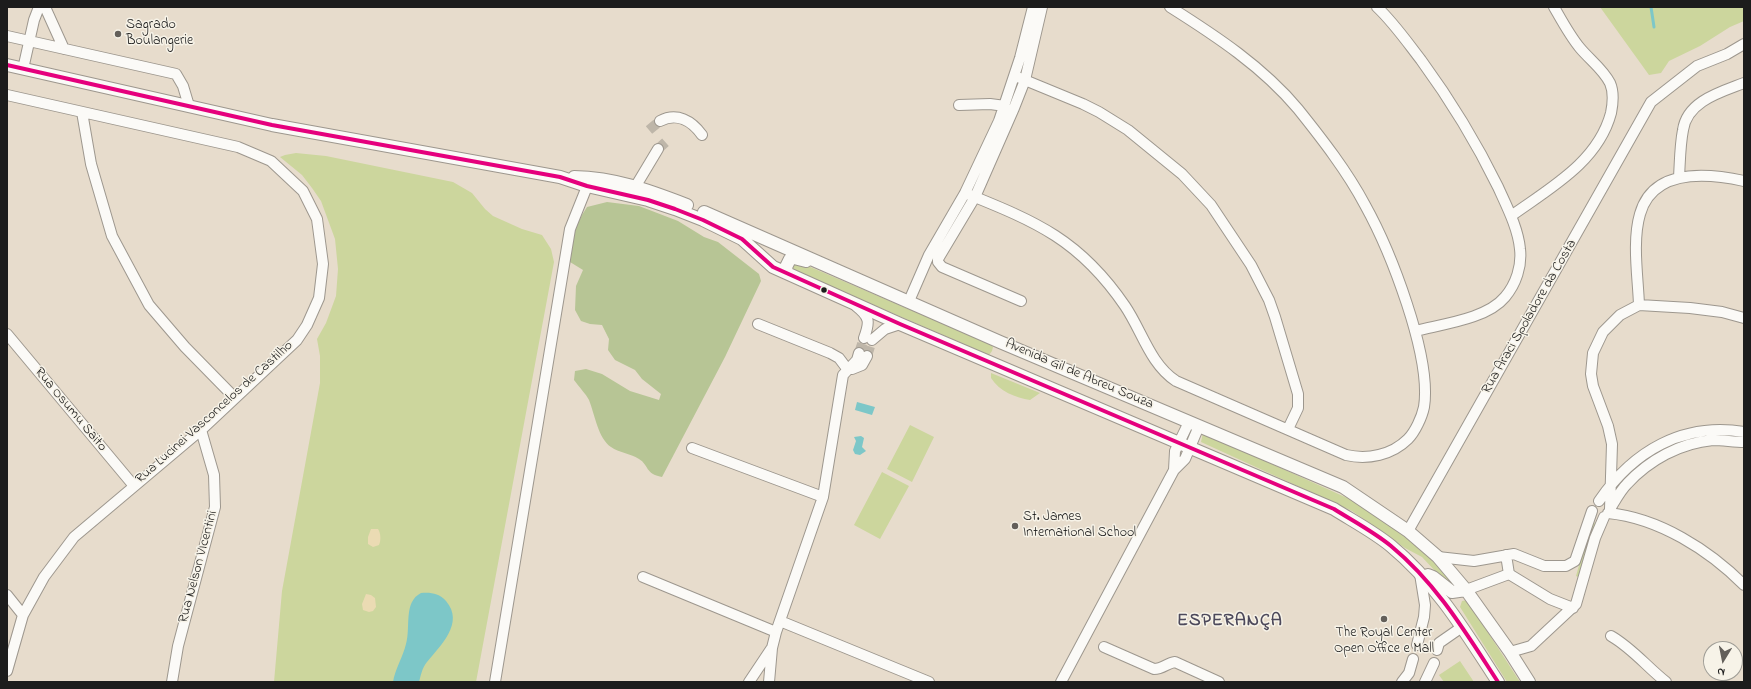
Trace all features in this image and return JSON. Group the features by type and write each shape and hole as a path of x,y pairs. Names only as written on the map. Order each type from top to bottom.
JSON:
{"street":[{"path":"23,69 34,20 39,7"},
{"path":"45,7 64,49"},
{"path":"908,301 929,255 965,193 999,120 1015,76 1033,7"},
{"path":"1021,301 942,267 938,262 938,259 975,197 1014,108 1025,80 1042,7"},
{"path":"965,193 1016,213 1039,225 1059,237 1090,262 1116,293 1134,320 1150,352 1168,375 1183,384 1352,456 1367,457 1387,452 1402,445 1410,437 1424,408 1423,379 1416,331 1390,260 1366,206 1351,181 1296,107 1260,71 1209,32 1170,7"},
{"path":"1377,7 1389,19 1412,48 1454,107 1485,161 1511,216 1519,243 1520,262 1516,278 1504,298 1497,305 1478,314 1416,331"},
{"path":"1511,216 1580,165 1599,141 1605,130 1612,108 1613,96 1610,83 1595,62 1576,43 1554,7"},
{"path":"7,36 176,74 183,86 190,106"},
{"name":"Rua Araci Spoladore da Costa","path":"1408,531 1651,102 1697,66 1727,54 1744,44"},
{"name":"Avenida Gil de Abreu Souza","path":"7,65 272,125 633,190 689,206 1000,342 1343,487 1408,531 1438,557 1466,590 1510,652 1529,682"},
{"path":"1015,76 1083,104 1128,130 1182,174 1211,205 1251,265 1269,300 1275,317 1298,394 1298,408 1288,429"},
{"path":"1679,177 1683,129 1686,118 1704,99 1744,83"},
{"path":"7,95 82,112 91,164 112,236 149,306 185,347 234,398"},
{"path":"960,105 990,104 1004,106"},
{"name":"Rua Lucinei Vasconcelos de Castilho","path":"7,671 23,615 44,577 74,537 201,430 297,340 307,325 319,298 323,264 317,219 303,190 271,161 238,147 82,112"},
{"path":"660,121 665,118 680,118 688,121 702,135"},
{"path":"633,190 658,149"},
{"path":"1639,305 1637,238 1640,215 1643,206 1653,190 1679,177 1723,177 1744,181"},
{"path":"495,682 570,229 589,182"},
{"name":"Avenida Gil de Abreu Souza","path":"633,190 742,239 770,265 787,273 900,324 1334,509 1390,545 1440,595 1498,682"},
{"path":"787,273 786,267 790,259 800,259 813,264 820,263"},
{"path":"848,300 868,319 868,339 885,329 900,324"},
{"path":"1608,513 1609,485 1612,470 1612,444 1608,426 1593,386 1591,364 1593,353 1603,332 1620,315 1639,305 1690,308 1722,312 1744,318"},
{"path":"758,324 835,355 848,370"},
{"name":"Rua Osumu Saito","path":"7,334 134,486"},
{"path":"769,682 772,648 776,632 823,497 842,378 843,375 863,355"},
{"path":"1062,682 1174,470 1174,457 1185,445 1194,424"},
{"path":"1438,557 1474,561 1506,555 1517,555 1544,566 1566,566 1575,561 1594,504 1599,501 1609,485 1641,456 1664,443 1681,436 1708,429 1727,429 1744,432"},
{"name":"Rua Nelson VIcentini","path":"172,682 178,646 215,507 214,475 201,430"},
{"path":"1510,652 1531,646 1573,608 1578,600 1597,534 1608,513 1626,485 1637,474 1658,459 1684,446 1715,440 1744,442"},
{"path":"692,448 823,497"},
{"path":"1599,501 1606,502 1608,513"},
{"path":"1592,511 1596,516 1608,513 1628,515 1676,535 1714,560 1744,585"},
{"path":"1506,555 1509,574 1550,599 1573,608"},
{"path":"1417,645 1424,617 1425,604 1420,574 1433,577 1452,592 1466,590 1509,574"},
{"path":"643,577 776,632"},
{"path":"7,595 23,615"},
{"path":"780,620 929,682"},
{"path":"1437,650 1439,643 1462,627"},
{"path":"1611,636 1625,644 1653,672 1666,682"},
{"path":"1104,646 1154,669 1161,669 1170,663 1175,662 1219,682"},
{"path":"749,682 772,648"},
{"path":"1402,682 1409,673 1413,659"},
{"path":"1425,682 1434,663"}],"green space":[{"path":"1600,7 1744,7 1744,21 1730,27 1700,46 1669,61 1661,73 1649,75"},
{"path":"296,153 326,156 453,182 472,193 493,216 522,229 542,235 551,249 554,262 476,682 274,682 282,591 320,383 320,356 317,339 326,323 336,296 338,269 335,239 321,201 302,175 280,157"},
{"path":"607,202 639,206 678,221 704,237 718,242 759,274 761,281 725,357 662,477 650,472 639,459 614,449 607,443 597,426 589,400 574,380 575,371 586,369 602,374 630,391 659,400 661,394 642,379 635,370 615,360 608,350 609,339 602,325 590,324 581,321 575,310 576,286 583,270 570,262 574,233 587,207"},
{"path":"796,263 808,266 990,344 993,347 992,351 989,355 793,270 793,265"},
{"path":"991,373 1040,393 1030,400 1014,396 994,383 991,378"},
{"path":"910,425 934,437 912,482 887,469"},
{"path":"1203,433 1354,501 1400,532 1431,558 1454,583 1454,588 1451,588 1422,557 1405,548 1352,511 1201,442"},
{"path":"882,472 909,486 880,539 854,525"},
{"path":"1594,522 1596,526 1580,577 1578,577 1576,576 1591,523"},
{"path":"1467,600 1520,682 1507,682 1460,607 1462,601"},
{"path":"1460,661 1474,682 1444,682 1439,675"}],"sand":[{"path":"371,529 378,529 380,535 379,545 373,547 368,544 368,537"},
{"path":"366,594 375,598 376,607 373,611 369,612 363,610 362,604"}],"water":[{"path":"857,402 875,407 872,415 855,410"},
{"path":"861,436 864,438 862,447 866,451 860,455 855,454 853,450 856,441 854,437"},
{"path":"421,593 434,594 440,596 446,601 451,609 453,618 452,626 444,641 425,664 419,682 393,682 395,672 406,644 410,609 415,597"}],"waterway":[{"path":"1651,7 1654,27"}],"tunnel":[{"path":"649,130 660,121"},
{"path":"658,149 667,141"},
{"path":"859,353 864,338"},
{"path":"867,356 872,340"}],"transit line":[{"path":"7,65 272,125 560,177 587,186 648,200 703,220 742,239 773,267 900,324 1334,509 1371,531 1391,546 1423,576 1450,610 1498,682"}],"place":[{"name":"Sagrado Boulangerie","path":"118,34"},
{"name":"St. James International School","path":"1015,526"},
{"name":"The Royal Center Open Office e Mall","path":"1384,619"}],"district":[{"name":"ESPERANÇA","path":"1230,622"}]}
